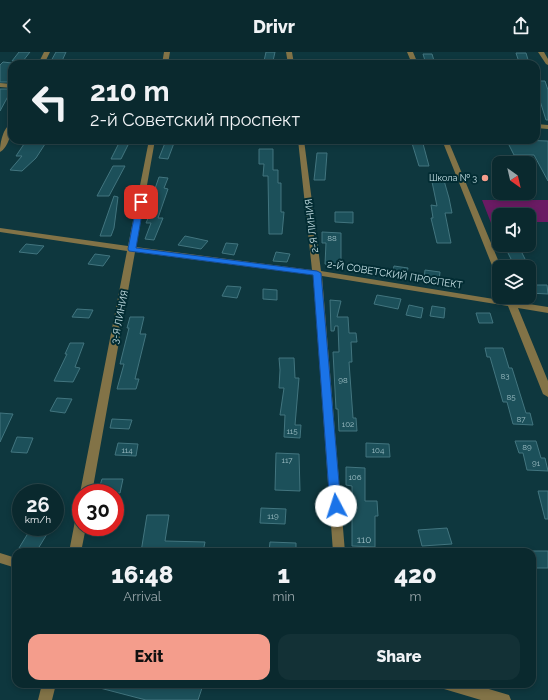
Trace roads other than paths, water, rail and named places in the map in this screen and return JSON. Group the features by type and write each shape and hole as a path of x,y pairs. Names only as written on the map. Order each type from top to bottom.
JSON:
{"street":[{"path":"541,52 548,63"},
{"path":"0,150 8,133"},
{"name":"3-Я ЛИНИЯ","path":"88,484 151,144"},
{"name":"2-Я ЛИНИЯ","path":"301,144 317,273 339,548"},
{"path":"447,144 494,260"},
{"name":"2-Й СОВЕТСКИЙ ПРОСПЕКТ","path":"0,230 492,297"},
{"path":"512,304 548,394"},
{"name":"2-Й СОВЕТСКИЙ ПРОСПЕКТ","path":"525,304 548,310"},
{"path":"76,548 78,536"},
{"path":"0,558 12,562"},
{"path":"45,700 48,688"},
{"path":"462,688 504,700"}],"place":[{"name":"Школа № 3","path":"485,178"}]}
